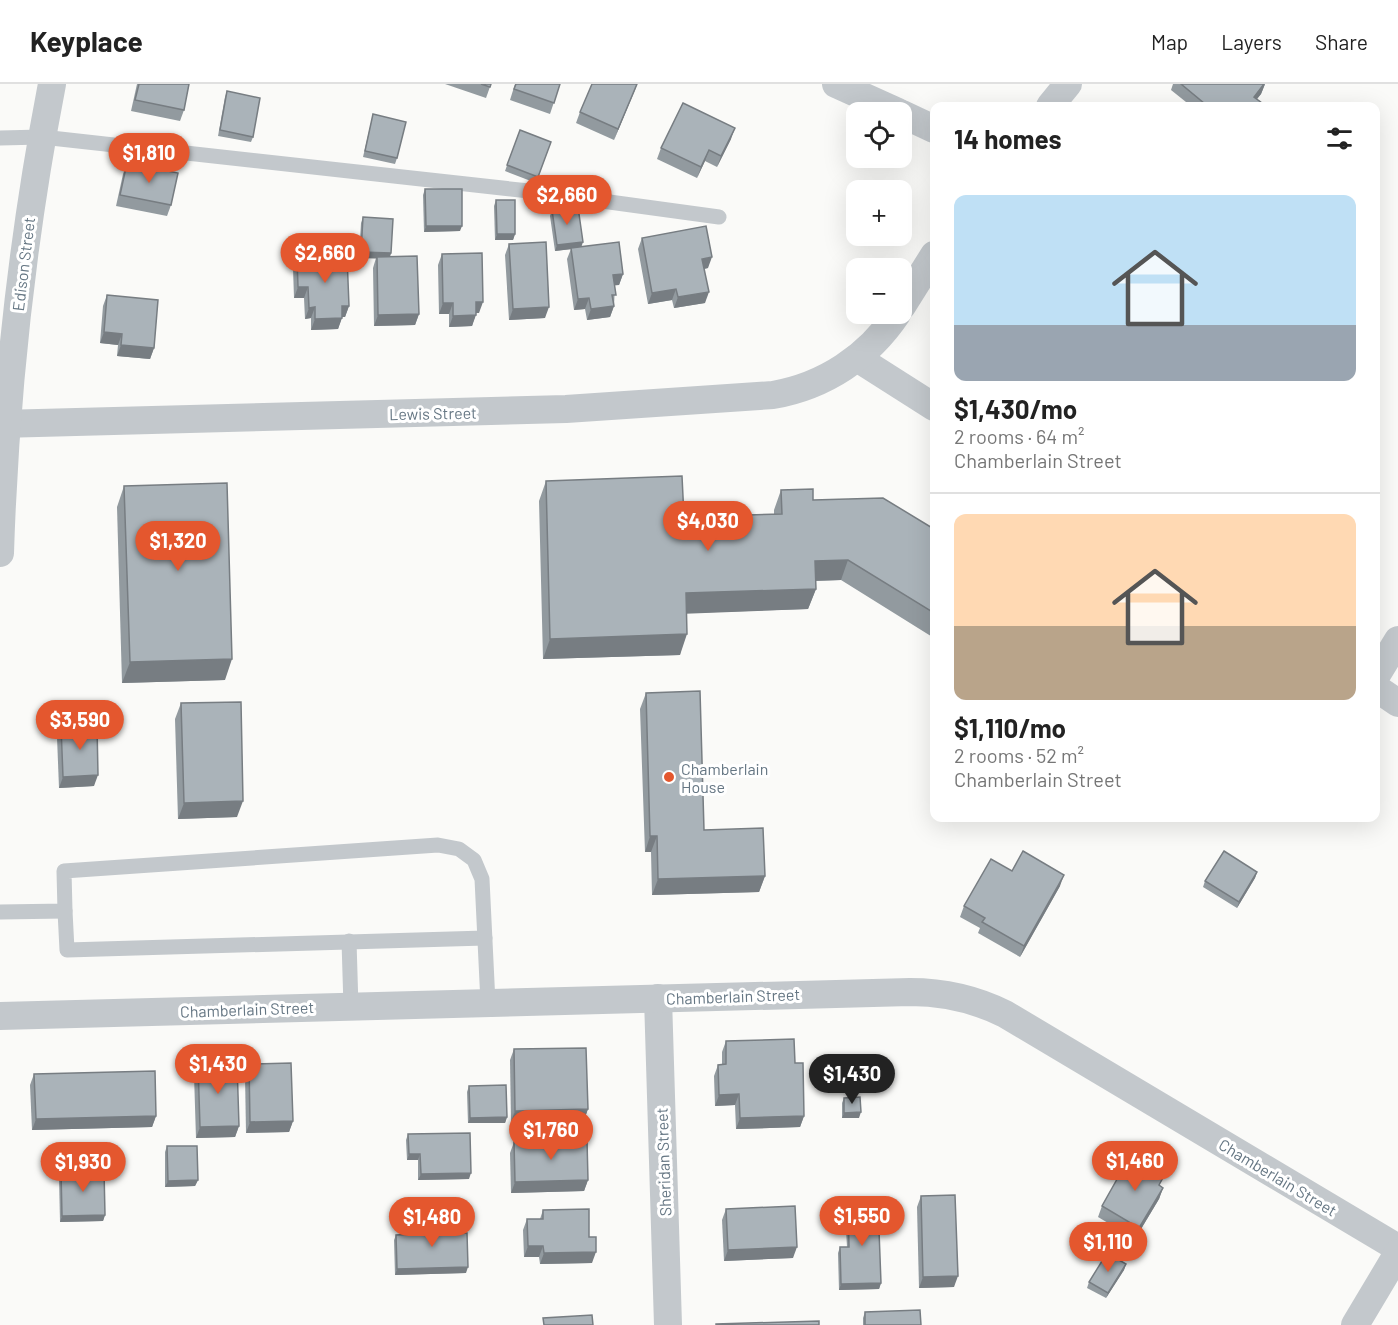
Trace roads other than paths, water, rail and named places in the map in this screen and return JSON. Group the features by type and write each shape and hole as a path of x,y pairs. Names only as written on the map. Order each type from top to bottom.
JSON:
{"street":[{"name":"Edison Street","path":"0,553 3,424 22,268 52,84"},
{"path":"836,84 876,102"},
{"path":"1053,102 1068,84"},
{"path":"912,119 930,127"},
{"path":"912,290 930,261"},
{"name":"Lewis Street","path":"3,424 566,409 695,401 787,392 825,378 857,358 880,337 890,324"},
{"path":"857,358 930,404"},
{"path":"1380,669 1398,640"},
{"path":"1380,691 1398,702"},
{"name":"Chamberlain Street","path":"0,1016 658,998 920,992 947,994 976,1001 1005,1014 1398,1248"},
{"name":"Sheridan Street","path":"658,998 668,1325"},
{"path":"1355,1325 1398,1253"}],"lane":[{"path":"0,138 42,137 529,191 719,217"},
{"path":"485,938 67,950 64,871 438,845 459,849 474,860 482,879 485,938 488,1003"},
{"path":"0,912 65,911"},
{"path":"349,941 351,1006"}],"place":[{"name":"Chamberlain House","path":"669,777"}]}
